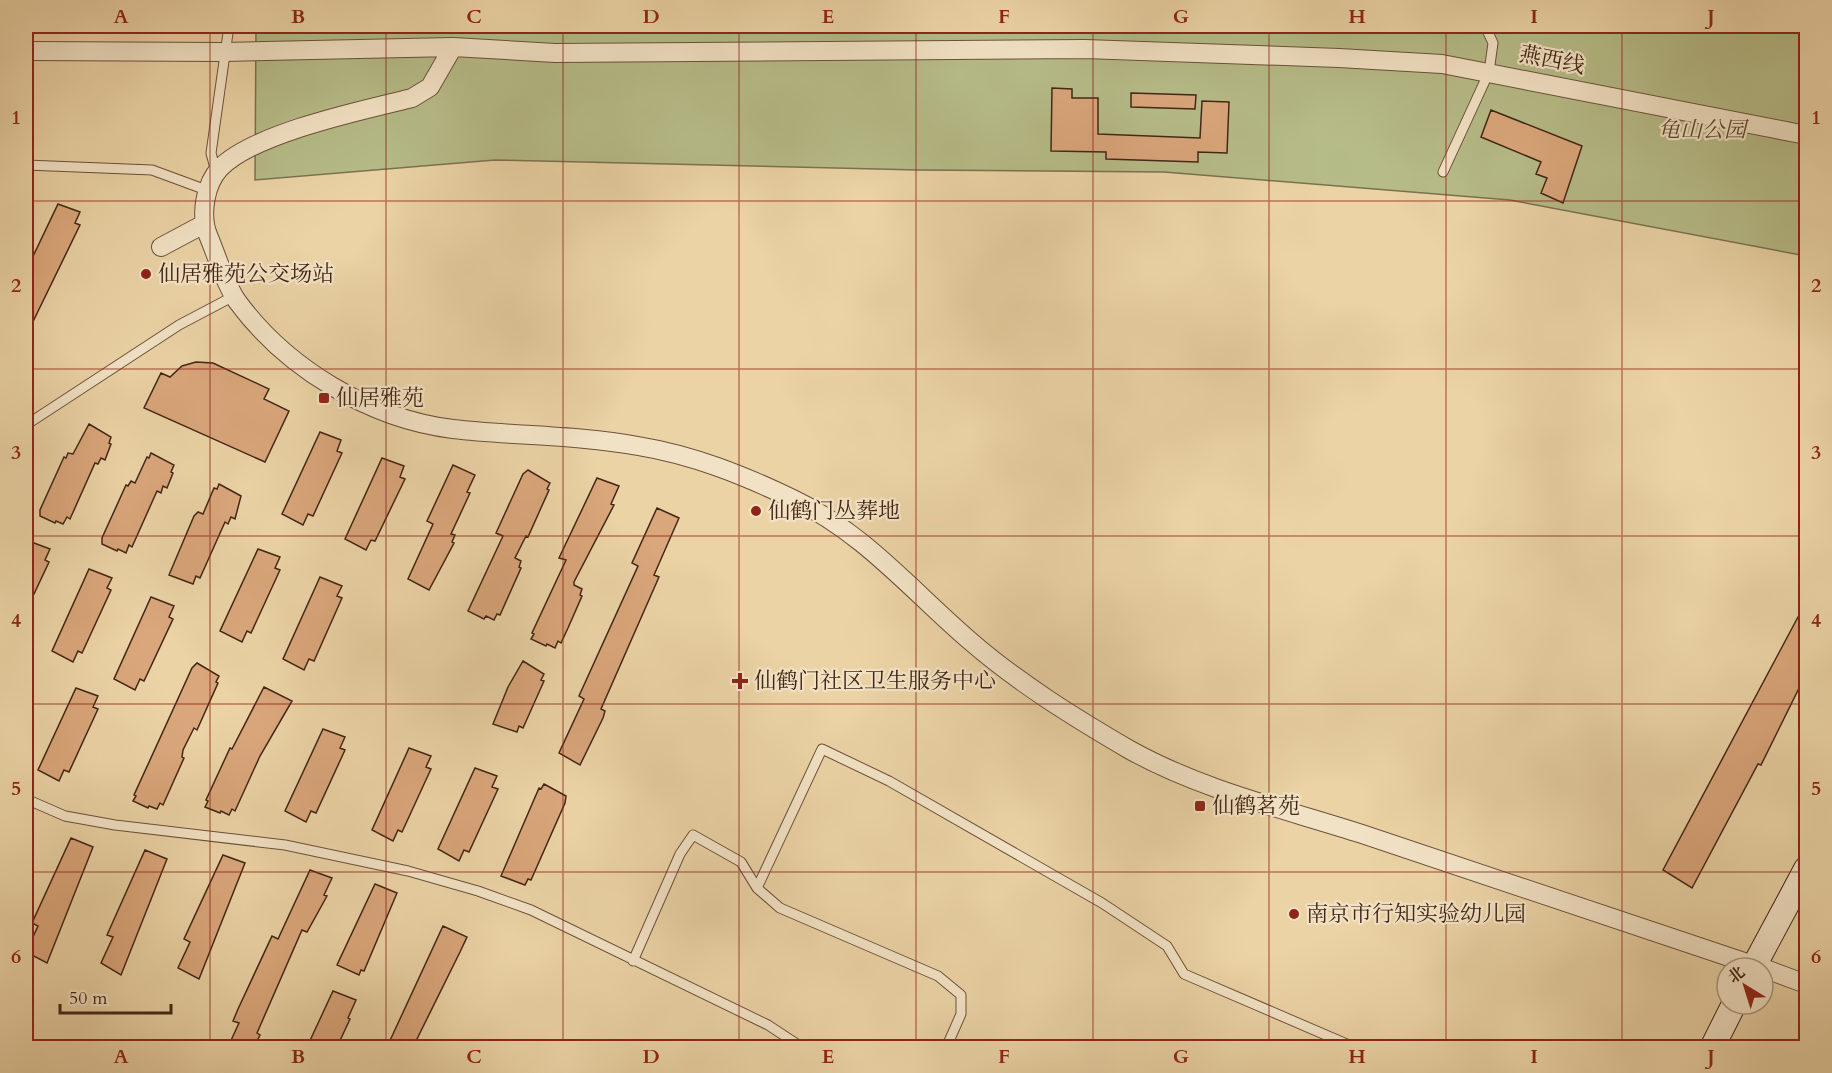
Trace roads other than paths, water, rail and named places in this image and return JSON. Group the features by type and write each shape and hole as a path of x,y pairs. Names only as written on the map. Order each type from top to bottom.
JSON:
{"street":[{"name":"燕西线","path":"26,51 224,52 453,48 555,53 1085,49 1339,58 1442,64 1806,135"},
{"path":"453,48 430,87 412,98 289,132 238,153 216,172 208,191 204,224 234,296 258,326 298,362 334,388 377,409 448,429 636,445 722,467 799,502 869,547 969,640 1027,684 1131,750 1198,783 1301,814 1725,956"},
{"path":"161,247 204,224"},
{"path":"1763,956 1806,869"},
{"path":"1775,973 1806,984"},
{"path":"1712,1047 1728,1016"}],"lane":[{"path":"216,172 211,153 229,26"},
{"path":"1443,172 1489,72 1492,43 1485,26"},
{"path":"26,165 152,170 208,191"},
{"path":"26,425 178,324 234,296"},
{"path":"757,888 822,749 889,781 1102,903 1167,946 1184,974 1356,1047"},
{"path":"26,799 65,816 116,825 285,845 408,871 531,910 768,1025 803,1047"},
{"path":"633,961 680,854 693,835 741,862 757,888 780,908 938,976 961,995 961,1014 946,1047"}],"railway":[{"path":"26,1042 37,1048"}],"place":[{"name":"仙居雅苑公交场站","path":"146,274"},
{"name":"仙居雅苑","path":"324,398"},
{"name":"仙鹤门丛葬地","path":"756,511"},
{"name":"仙鹤门社区卫生服务中心","path":"740,681"},
{"name":"仙鹤茗苑","path":"1200,806"},
{"name":"南京市行知实验幼儿园","path":"1294,914"}],"park label":[{"name":"龟山公园","path":"1702,130"}]}
